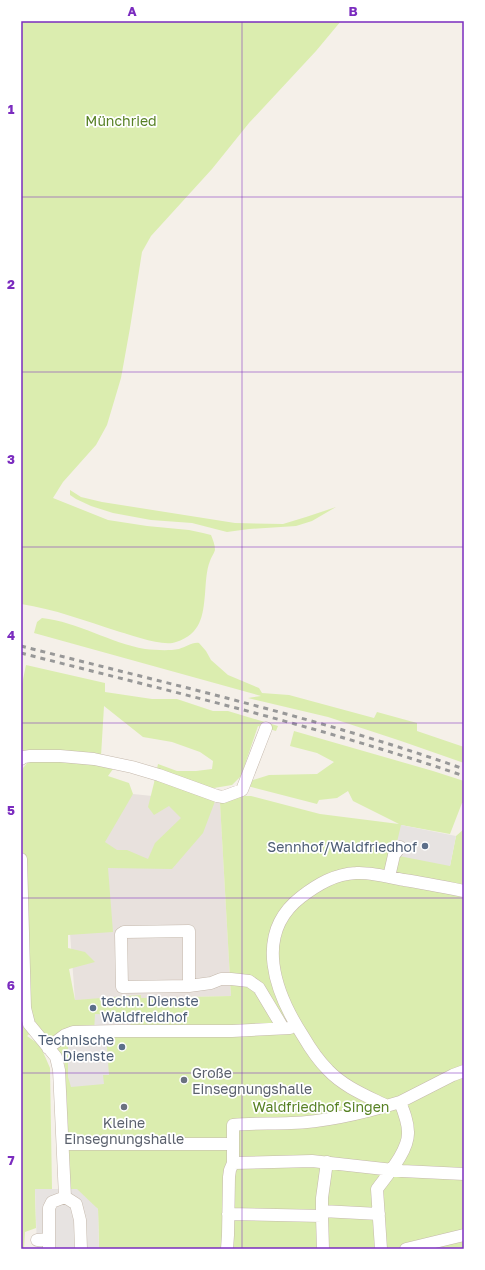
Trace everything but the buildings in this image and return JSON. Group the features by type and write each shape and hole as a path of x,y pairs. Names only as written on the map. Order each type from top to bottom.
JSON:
{"lane":[{"path":"21,759 30,756 60,756 94,759 159,774 211,794 223,797 242,790 266,728"},
{"path":"389,877 394,856 400,847"},
{"path":"21,859 25,1008 29,1024 56,1057 59,1070 65,1197"},
{"path":"387,1106 346,1085 328,1071 313,1052 288,1011 280,991 274,971 272,953 273,942 280,923 288,908 317,885 332,878 356,873 389,877 464,891"},
{"path":"189,986 189,931 124,932 121,934 122,987 189,986 211,983 221,979 249,981 259,988 283,1028"},
{"path":"48,1048 65,1035 73,1032 232,1031 297,1027"},
{"path":"227,1249 229,1177 230,1170 234,1163 233,1125 256,1123 291,1123 321,1120 387,1106 400,1102 464,1071"},
{"path":"381,1249 377,1189 405,1148 409,1134 407,1122 400,1102"},
{"path":"63,1144 233,1144"},
{"path":"234,1163 312,1161 402,1171 464,1174"},
{"path":"323,1249 322,1198 327,1162"},
{"path":"37,1240 49,1244 49,1208 52,1202 65,1197"},
{"path":"65,1197 76,1204 80,1220 81,1249"},
{"path":"228,1214 379,1214"},
{"path":"406,1249 464,1235"}],"shaded area":[{"path":"133,794 220,803 231,996 75,1000 65,866"},
{"name":"Sennhof/Waldfriedhof","path":"401,825 456,836 450,866 394,855"},
{"path":"95,1014 131,1015 130,1031 111,1031 107,1047 109,1075 103,1075 104,1084 71,1087 68,1077 68,1034 94,1032"},
{"path":"35,1189 77,1189 98,1209 99,1249 37,1249"}],"green space":[{"name":"Münchried","path":"21,21 341,21 316,51 249,123 212,169 151,236 142,252 121,378 107,425 96,445 63,482 53,498 108,520 189,530 211,535 215,550 210,560 206,577 202,617 196,629 191,634 176,642 155,642 58,612 21,604"},
{"path":"70,490 81,497 102,502 235,523 283,524 336,507 312,521 296,526 227,532 192,523 151,520 113,513 91,506 76,499 70,495"},
{"path":"42,618 55,620 119,642 145,649 175,650 194,643 199,643 211,660 228,675 259,688 262,693 289,695 374,718 377,712 417,723 417,731 464,747 464,763 328,717 248,698 261,696 34,633 37,622"},
{"name":"Waldfriedhof Singen","path":"26,665 105,683 105,692 152,699 177,699 213,711 228,711 278,726 276,731 258,726 241,776 232,785 214,788 217,796 203,833 172,869 108,868 113,932 68,935 68,948 85,952 95,962 69,969 75,1000 141,995 141,998 231,996 220,803 239,796 251,796 320,814 399,824 353,801 348,791 337,798 319,800 317,804 240,784 269,775 317,774 334,762 317,753 290,746 294,731 464,781 464,803 462,803 450,834 401,825 450,866 456,836 464,829 464,1249 99,1249 98,1209 70,1189 65,1066 62,1055 48,1038 36,1028 30,1012 21,810 21,773 28,762 80,761 113,769 108,776 129,783 133,794 105,842 117,850 127,850 148,859 155,843 181,818 169,806 154,815 148,807 158,764 177,771 196,771 212,769 213,761 200,752 172,742 143,737 104,706 101,756 25,753 21,747 21,689"},
{"path":"21,859 25,1008 34,1030 27,1036 40,1045 50,1068 52,1189 35,1189 36,1228 25,1232 24,1249 21,1249"}],"railway":[{"path":"21,646 300,718 464,769"},
{"path":"21,653 188,695 299,725 464,776"}],"place":[{"name":"Sennhof/Waldfriedhof","path":"425,846"},
{"name":"techn. Dienste Waldfreidhof","path":"93,1008"},
{"name":"Technische Dienste","path":"122,1047"},
{"name":"Große Einsegnungshalle","path":"184,1080"},
{"name":"Kleine Einsegnungshalle","path":"124,1107"}]}
